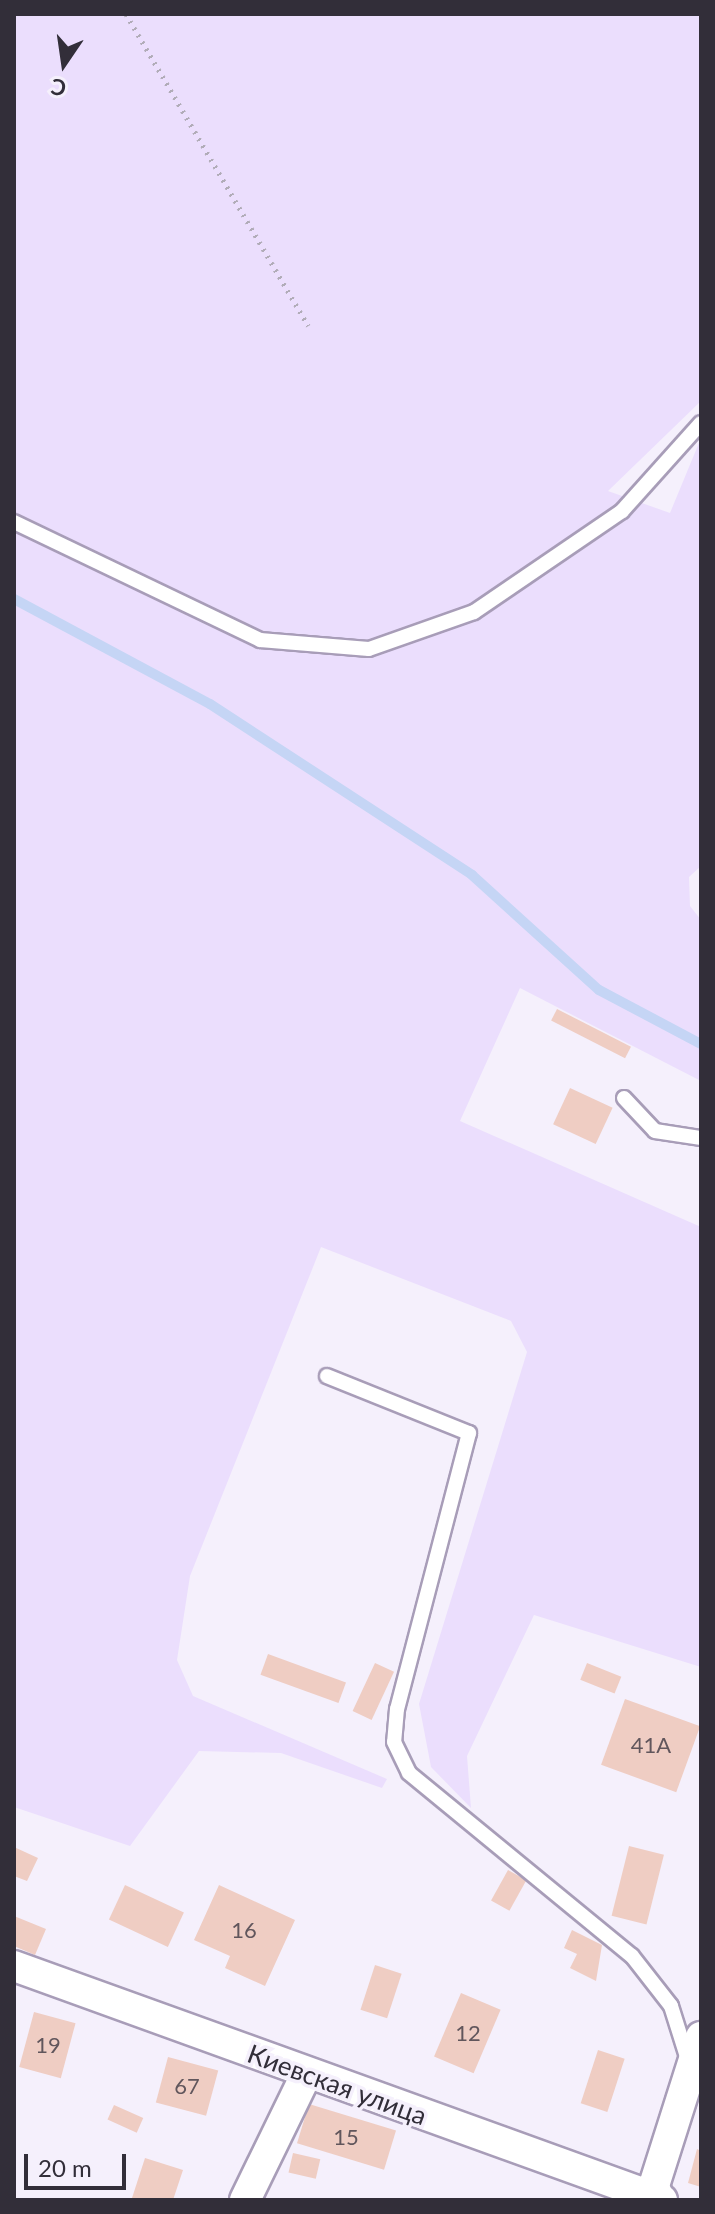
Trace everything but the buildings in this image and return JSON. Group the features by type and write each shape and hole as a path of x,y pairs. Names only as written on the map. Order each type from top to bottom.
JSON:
{"street":[{"name":"Киевская улица","path":"14,1966 306,2075 654,2198"},
{"path":"654,2198 701,2037"},
{"path":"245,2200 306,2075"}],"lane":[{"path":"14,522 260,640 369,649 474,612 622,511 701,423"},
{"path":"624,1098 655,1131 701,1138"},
{"path":"327,1376 469,1433 397,1709 394,1742 409,1773 632,1956 671,2006 691,2068"}],"path":[{"path":"126,14 308,326"}],"shaded area":[{"path":"14,14 701,14 701,401 608,491 670,513 701,438 701,866 689,877 690,906 701,920 701,1081 520,988 460,1121 701,1227 701,1667 534,1615 467,1756 471,1808 431,1767 419,1704 527,1352 511,1321 321,1247 190,1576 177,1660 193,1696 387,1779 382,1788 281,1753 199,1751 130,1846 14,1807"}],"waterway":[{"path":"14,599 210,704 472,875 599,990 701,1044"}]}
